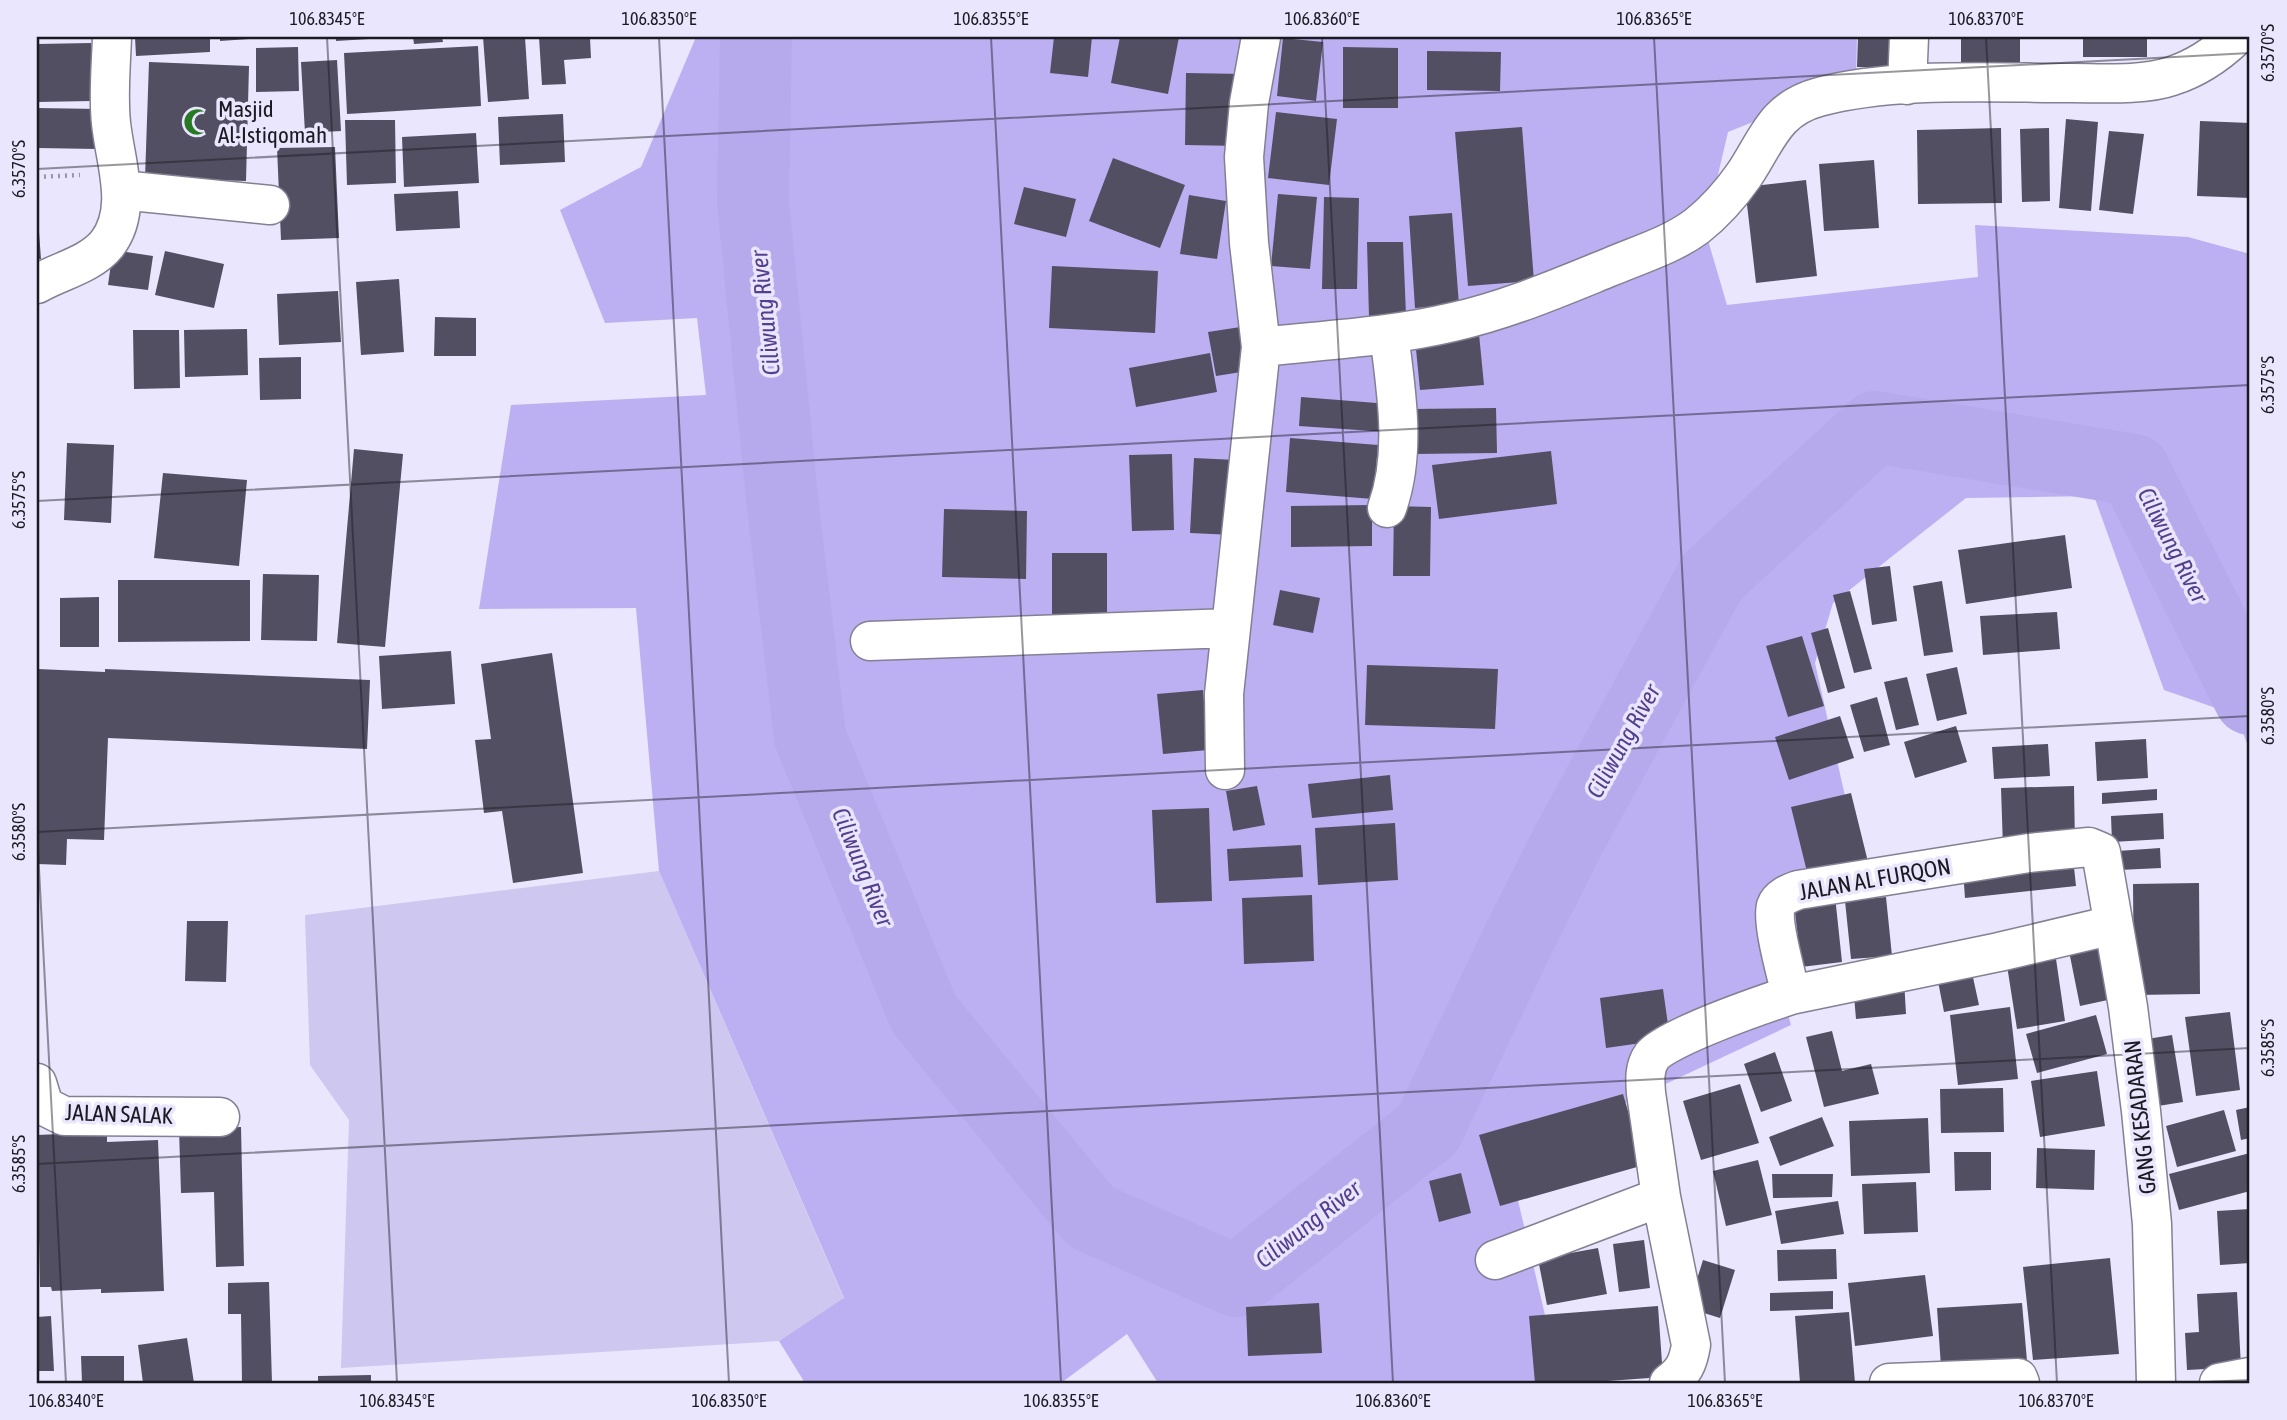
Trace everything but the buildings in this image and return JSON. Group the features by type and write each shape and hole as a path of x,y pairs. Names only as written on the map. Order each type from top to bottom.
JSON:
{"street":[{"path":"37,284 77,266 106,245 117,226 121,190 110,122 111,37"},
{"path":"1225,770 1224,694 1261,347 1249,243 1244,157 1249,103 1261,37"},
{"path":"1907,85 1909,37"},
{"path":"1261,347 1389,334 1453,322 1522,303 1650,250 1693,229 1718,209 1745,173 1775,122 1795,107 1815,98 1846,90 1907,85 2122,83 2169,78 2221,49"},
{"path":"121,190 270,205"},
{"path":"1387,508 1396,475 1398,419 1389,334"},
{"path":"870,641 1230,628"},
{"name":"JALAN AL FURQON","path":"1791,995 1775,920 1776,905 1784,896 1798,890 2029,853 2089,847 2101,852"},
{"name":"GANG KESADARAN","path":"2101,852 2129,1018 2144,1136 2152,1224 2156,1383"},
{"path":"1689,1376 1691,1345 1688,1323 1661,1197 1645,1076 1651,1057 1659,1048 1791,995 1999,952 2113,925"},
{"name":"JALAN SALAK","path":"37,1083 44,1106 64,1116 220,1117"},
{"path":"1495,1260 1661,1197"},
{"path":"2219,1383 2250,1377"},
{"path":"1889,1382 2018,1378 2020,1383"},
{"path":"2156,1383 2162,1383"}],"shaded area":[{"path":"696,37 1857,37 1856,81 1728,132 1705,230 1727,305 1978,277 1975,225 2188,237 2250,254 2250,751 2236,715 2164,690 2094,496 1966,498 1833,603 1815,663 1854,836 1774,964 1791,1025 1508,1158 1561,1383 1158,1383 1127,1334 1061,1383 805,1383 779,1341 844,1298 659,871 636,608 479,609 511,405 706,395 697,318 605,323 560,210 641,167"},
{"path":"659,871 844,1299 779,1341 341,1368 349,1120 310,1065 305,915"}],"waterway":[{"name":"Ciliwung River","path":"756,37 753,202 782,498 810,737 924,1014 1091,1217 1236,1281 1428,1129 1569,839 1712,577 1875,427 2134,470 2250,699"}],"place":[{"name":"Masjid Al-Istiqomah","path":"197,122"}]}
